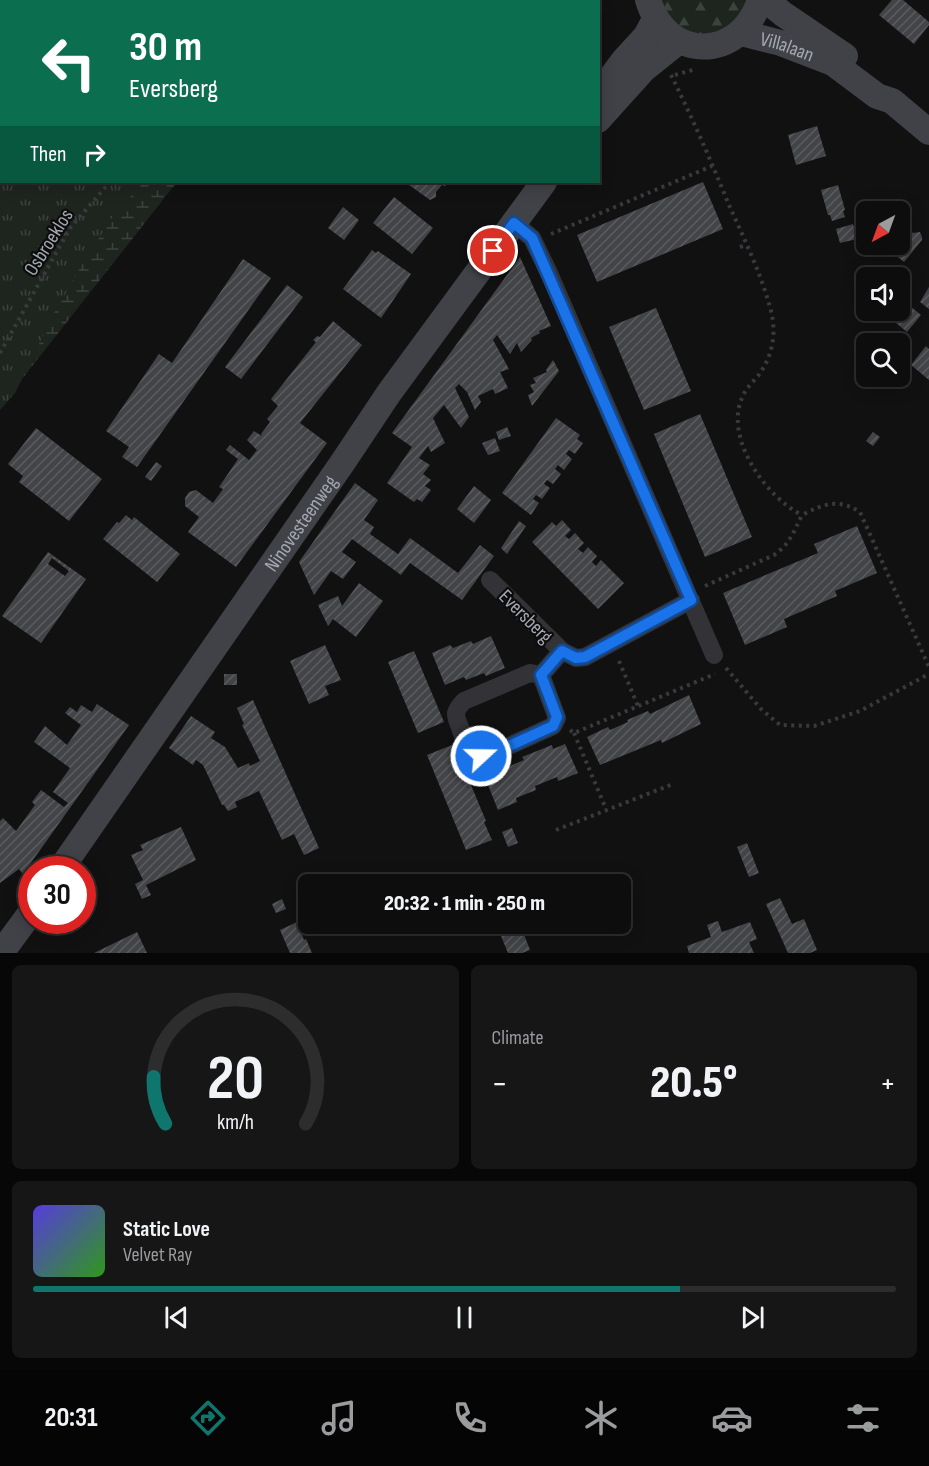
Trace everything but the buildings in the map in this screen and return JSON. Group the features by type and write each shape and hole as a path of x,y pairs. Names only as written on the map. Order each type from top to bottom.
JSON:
{"main road":[{"path":"651,9 665,32 679,41 695,46 712,46 728,42 741,33 755,16 760,0"},
{"name":"Villalaan","path":"766,0 836,57 884,87 892,101 929,132"},
{"path":"600,92 624,60 646,36 651,9"},
{"name":"Villalaan","path":"741,33 836,57"},
{"path":"600,118 644,69 679,41"},
{"name":"Ninovesteenweg","path":"70,856 344,462 389,393 543,183"},
{"path":"2,953 18,931"}],"street":[{"path":"514,223 534,241 714,655"},
{"name":"Eversberg","path":"490,580 562,651 576,658 585,657 611,643 689,597"},
{"name":"Eversberg","path":"541,675 562,651"},
{"name":"Eversberg","path":"530,673 541,675 557,717 553,726 487,756 470,751 464,740 456,713 464,701 530,673"}],"path":[{"path":"700,68 669,76 747,245 771,310 773,334 771,354 741,400 739,425 754,470 778,499 802,515"},
{"path":"534,241 712,166"},
{"name":"Osbroeklos","path":"0,353 70,228 109,183"},
{"path":"740,247 747,245"},
{"path":"689,597 774,555 789,541 802,515 830,503 842,503 860,512 929,667"},
{"path":"611,643 638,706"},
{"path":"714,655 761,709 780,725 814,726 860,711 929,674"},
{"path":"574,733 727,669"},
{"path":"556,722 574,733 606,810"},
{"path":"556,830 674,784"}],"green space":[{"path":"659,0 746,0 742,11 726,27 716,32 695,34 684,31 674,24"},
{"path":"0,183 176,183 0,407"},
{"path":"0,183 143,183 114,215 87,256 53,315 15,393 0,410"}],"route":[{"path":"481,756 487,756 553,726 557,717 541,675 562,651 576,658 585,657 691,600 532,238 514,223 493,251"}]}
